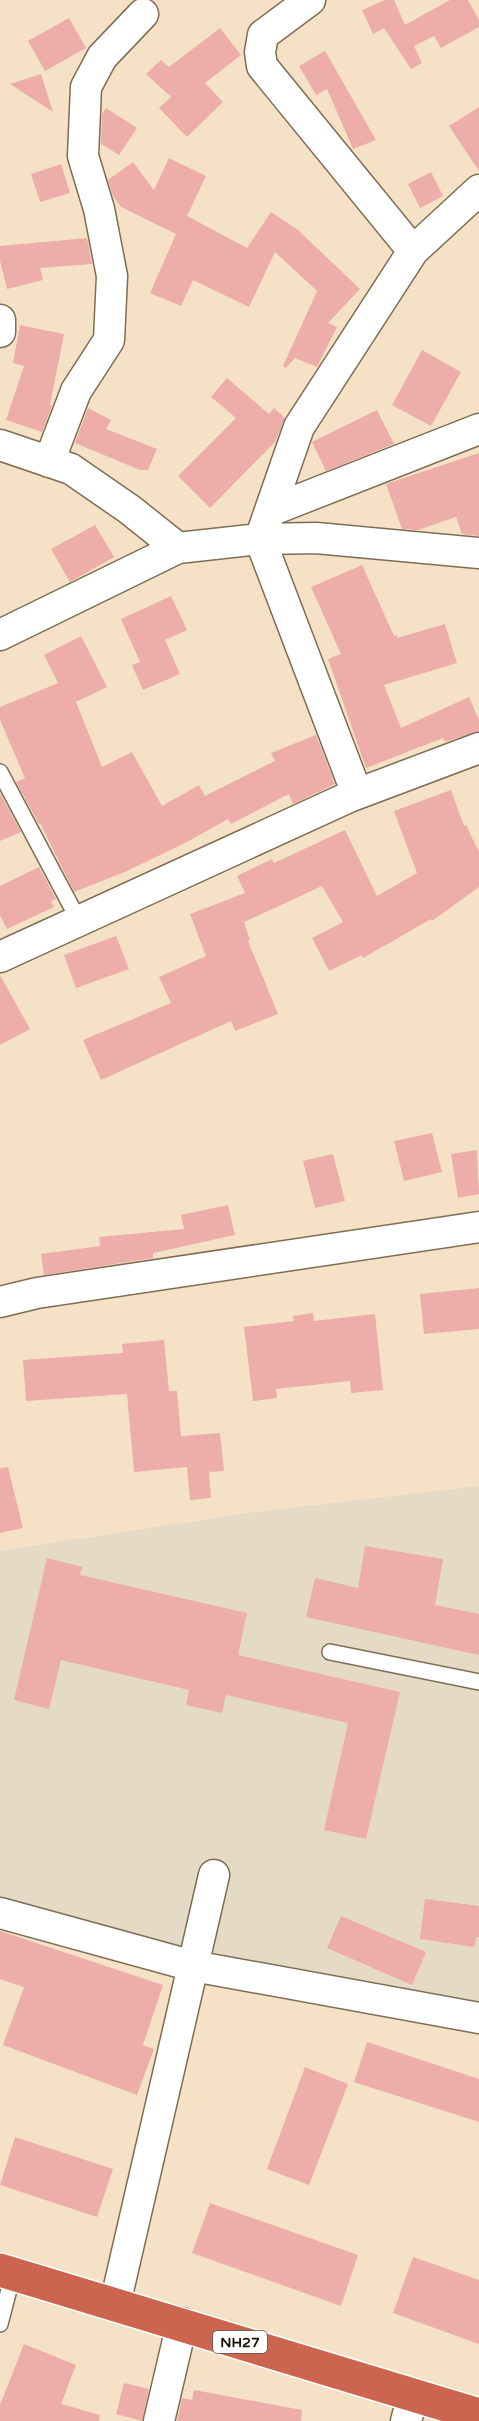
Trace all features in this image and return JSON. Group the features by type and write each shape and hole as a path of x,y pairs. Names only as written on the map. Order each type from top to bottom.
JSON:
{"highway":[{"name":"NH27","path":"7,2272 182,2324 409,2409 479,2415"}],"street":[{"path":"310,0 263,34 260,52 262,66 413,251"},
{"path":"49,462 75,391 109,340 112,276 99,209 83,156 86,87 102,57 143,14"},
{"path":"357,794 260,540 299,427 413,251 479,190"},
{"path":"0,320 0,332"},
{"path":"270,511 479,429"},
{"path":"0,445 71,470 129,508 178,548"},
{"path":"0,635 178,548 260,540 316,538 479,553"},
{"path":"0,957 357,794 479,748"},
{"path":"0,1302 37,1293 479,1227"},
{"path":"115,2304 214,1875"},
{"path":"0,1913 193,1966 479,2018"},
{"path":"159,2421 182,2324"}],"lane":[{"path":"0,772 79,921"},
{"path":"330,1652 479,1682"},
{"path":"0,2324 7,2272"}],"shaded area":[{"path":"479,1486 479,2003 147,1945 0,1906 0,1551 248,1513"}],"building":[{"path":"385,0 394,0 405,25 450,0 468,0 479,20 479,27 441,48 434,36 414,46 422,63 411,69 384,28 373,34 362,10"},
{"path":"69,18 86,48 45,71 28,41"},
{"path":"220,28 241,55 205,83 223,102 187,137 159,108 171,97 146,74 161,60 169,67"},
{"path":"325,51 376,140 353,149 327,89 316,95 299,66"},
{"path":"41,74 53,112 10,84"},
{"path":"479,107 479,171 449,126"},
{"path":"106,108 137,128 119,155 101,144 102,114"},
{"path":"169,158 206,176 187,216 247,248 271,212 298,230 360,289 328,323 337,327 317,367 295,358 286,368 283,366 317,291 275,252 249,307 193,280 181,306 150,293 176,234 121,207 113,196 108,180 133,162 154,190"},
{"path":"61,164 70,193 40,202 31,174"},
{"path":"431,172 443,196 420,208 408,184"},
{"path":"87,238 92,264 40,268 43,280 7,289 0,261 0,246"},
{"path":"20,325 64,334 50,405 52,406 42,432 6,420 24,366 13,363"},
{"path":"422,350 461,372 431,426 392,405"},
{"path":"227,378 269,414 274,408 285,418 275,442 210,508 178,476 236,418 211,397"},
{"path":"88,408 111,420 106,429 157,449 148,470 140,470 75,443"},
{"path":"377,410 394,444 326,471 312,442"},
{"path":"479,453 479,536 462,534 456,517 418,530 402,529 386,484"},
{"path":"95,525 114,557 70,582 51,549"},
{"path":"362,565 394,636 397,635 397,638 445,624 457,663 384,685 401,728 469,697 479,720 479,731 445,742 443,738 366,768 328,659 341,654 311,587"},
{"path":"171,596 187,630 165,640 180,674 143,690 132,665 140,662 121,619"},
{"path":"81,636 107,687 76,702 102,767 132,752 162,806 199,785 205,796 275,761 271,753 316,735 335,784 293,804 289,794 231,824 228,819 127,871 74,892 40,823 16,782 25,778 0,720 0,707 58,683 44,655"},
{"path":"451,790 464,826 466,825 479,852 479,887 432,921 431,919 363,958 362,955 329,971 312,938 343,922 322,886 244,922 250,940 248,941 278,1014 235,1031 231,1021 101,1080 83,1040 171,1003 159,977 206,956 190,914 245,893 237,876 272,859 274,863 345,830 377,896 417,873 394,811"},
{"path":"0,793 21,832 0,841"},
{"path":"39,867 56,899 51,901 54,907 7,929 0,915 0,886"},
{"path":"116,936 129,969 76,988 64,955"},
{"path":"0,975 30,1029 0,1045"},
{"path":"432,1133 442,1172 404,1181 394,1141"},
{"path":"477,1150 479,1194 458,1198 451,1154"},
{"path":"333,1154 345,1201 315,1208 303,1161"},
{"path":"228,1205 235,1235 153,1253 153,1258 44,1275 41,1254 100,1246 99,1237 184,1229 181,1215"},
{"path":"479,1288 479,1329 424,1334 420,1294"},
{"path":"313,1313 314,1321 375,1314 383,1390 351,1393 350,1381 276,1389 277,1398 253,1401 244,1327 294,1321 293,1316"},
{"path":"164,1340 169,1391 177,1391 181,1436 220,1433 224,1471 209,1472 211,1498 190,1500 187,1467 134,1472 127,1394 26,1401 23,1360 123,1353 122,1344"},
{"path":"8,1467 23,1528 0,1533 0,1468"},
{"path":"365,1546 443,1559 435,1605 479,1614 479,1655 306,1617 315,1578 358,1588"},
{"path":"47,1558 82,1567 80,1575 247,1613 238,1655 400,1692 366,1839 324,1830 348,1723 226,1695 222,1713 186,1705 189,1690 61,1660 49,1709 14,1700"},
{"path":"425,1899 479,1906 479,1937 476,1937 475,1947 420,1939"},
{"path":"341,1916 426,1952 412,1985 327,1948"},
{"path":"0,1931 163,1985 143,2045 154,2049 137,2095 3,2045 24,1987 0,1979"},
{"path":"367,2042 479,2079 479,2122 354,2082"},
{"path":"305,2067 348,2084 309,2185 267,2169"},
{"path":"15,2137 113,2169 97,2217 0,2185"},
{"path":"210,2203 358,2255 341,2306 192,2253"},
{"path":"413,2257 479,2280 479,2344 393,2313"},
{"path":"24,2344 76,2365 61,2404 100,2415 99,2421 0,2421 0,2405"},
{"path":"124,2383 149,2389 142,2421 116,2414"},
{"path":"194,2390 302,2410 301,2421 177,2421 182,2398 192,2400"}]}
